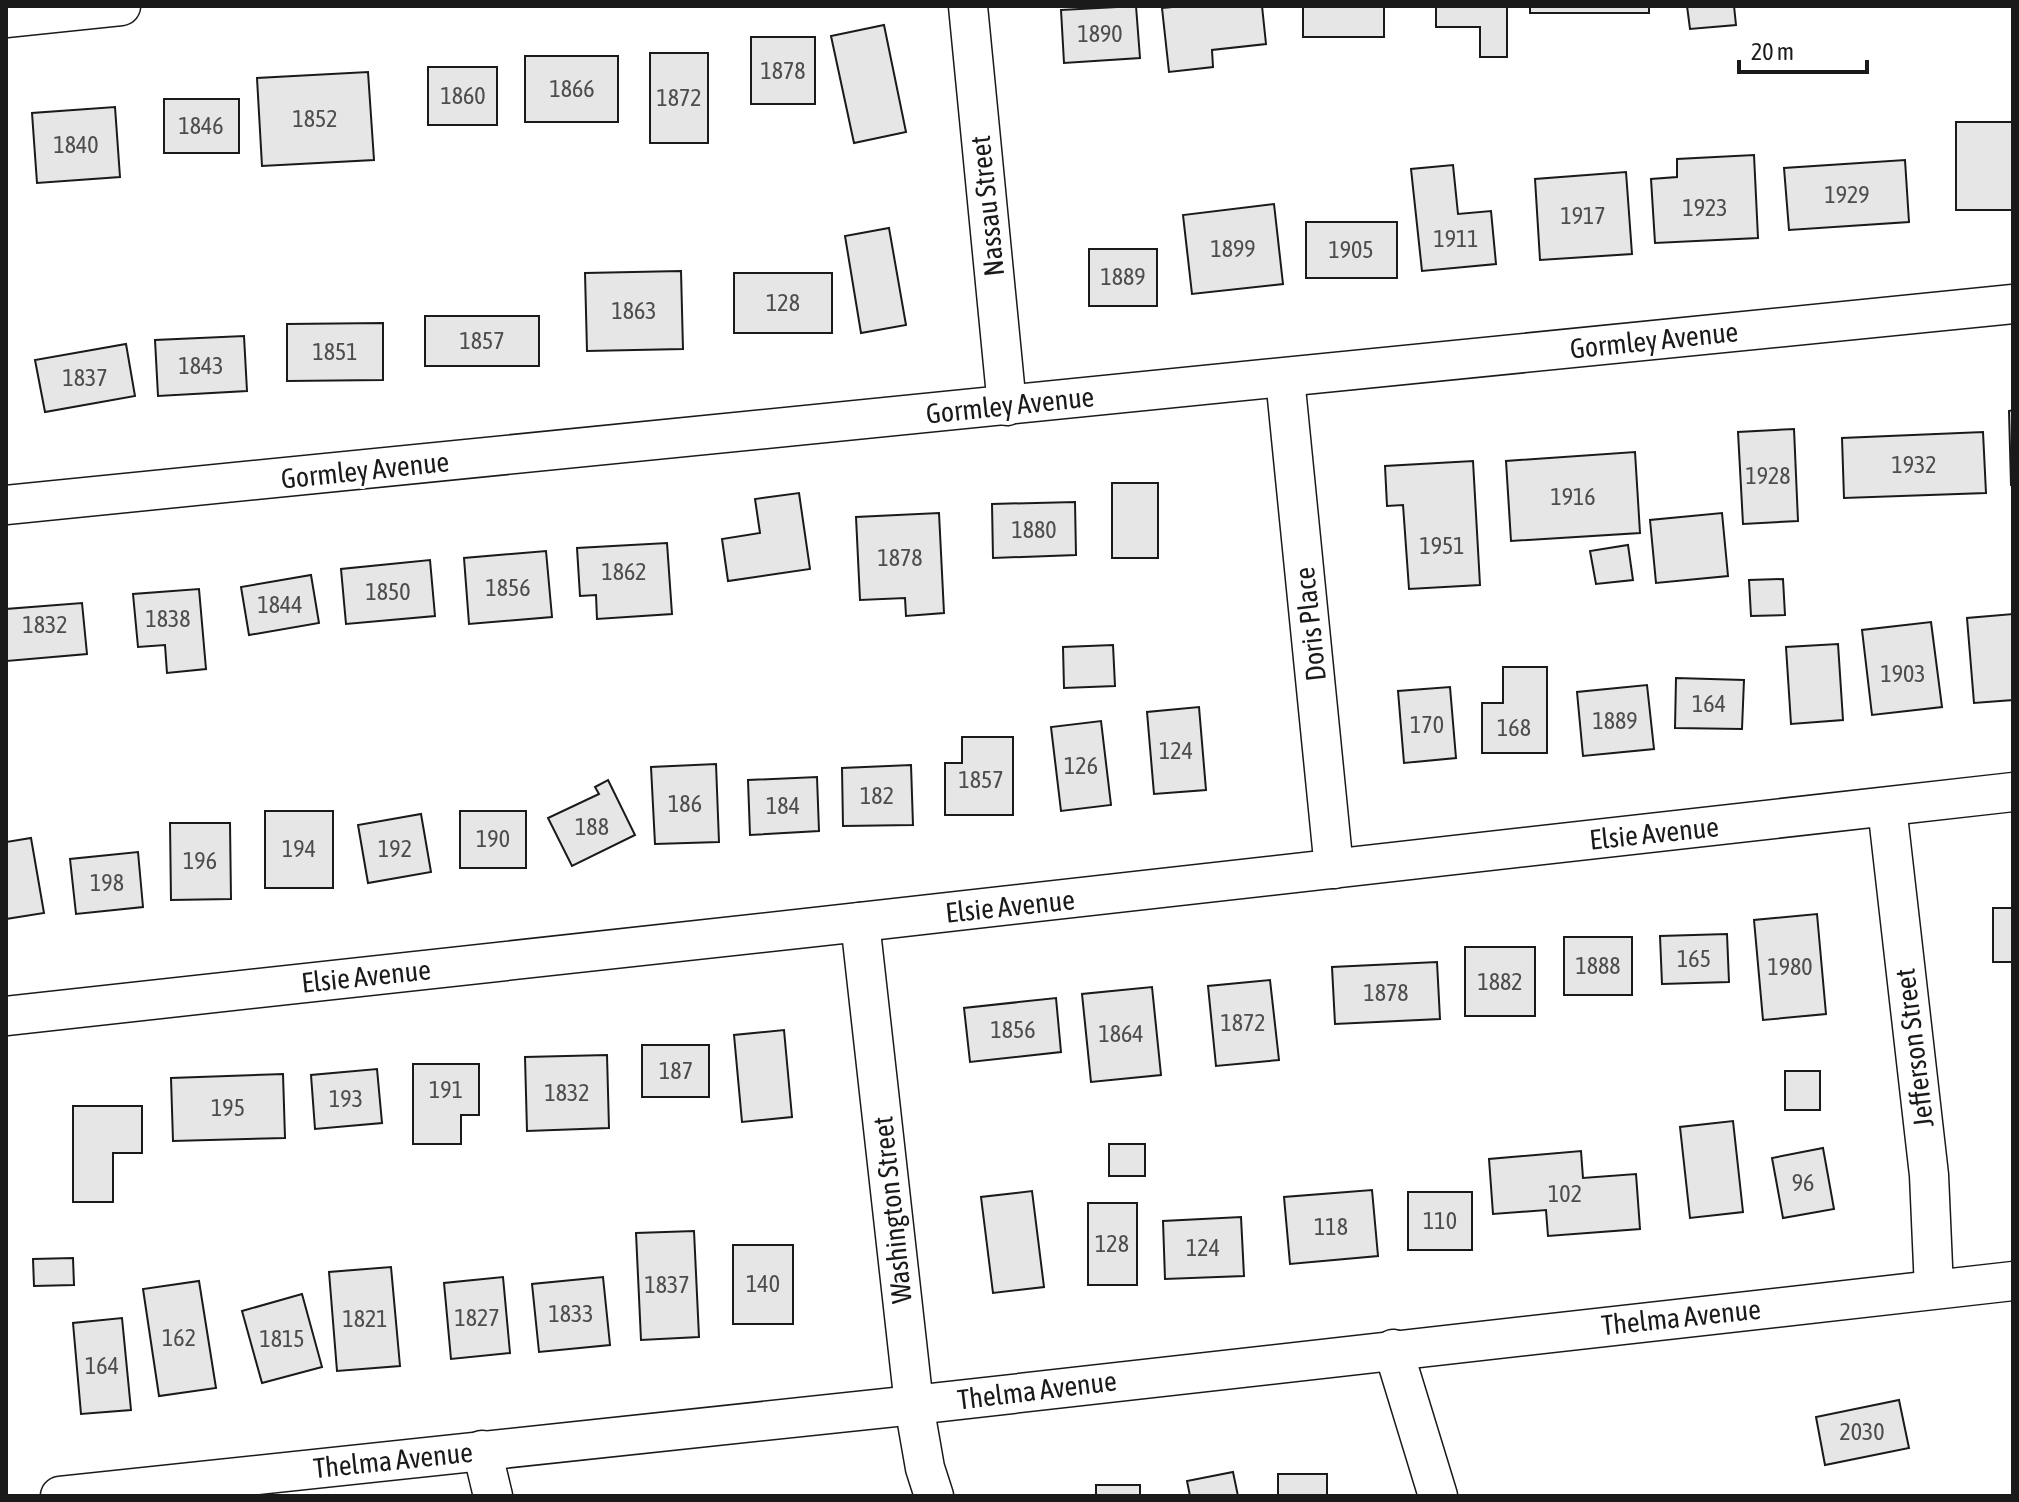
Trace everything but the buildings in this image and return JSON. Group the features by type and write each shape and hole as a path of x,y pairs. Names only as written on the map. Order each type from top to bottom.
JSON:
{"street":[{"path":"6,18 121,6"},
{"name":"Nassau Street","path":"968,6 1007,406"},
{"name":"Gormley Avenue","path":"6,505 2013,304"},
{"name":"Doris Place","path":"1285,378 1334,869"},
{"name":"Elsie Avenue","path":"6,1016 2013,792"},
{"name":"Jefferson Street","path":"1887,807 1929,1175 1934,1289"},
{"name":"Washington Street","path":"860,922 914,1405 925,1468 934,1496"},
{"name":"Thelma Avenue","path":"60,1496 914,1405 2013,1281"},
{"path":"1393,1349 1438,1496"},
{"path":"482,1450 493,1496"}]}
